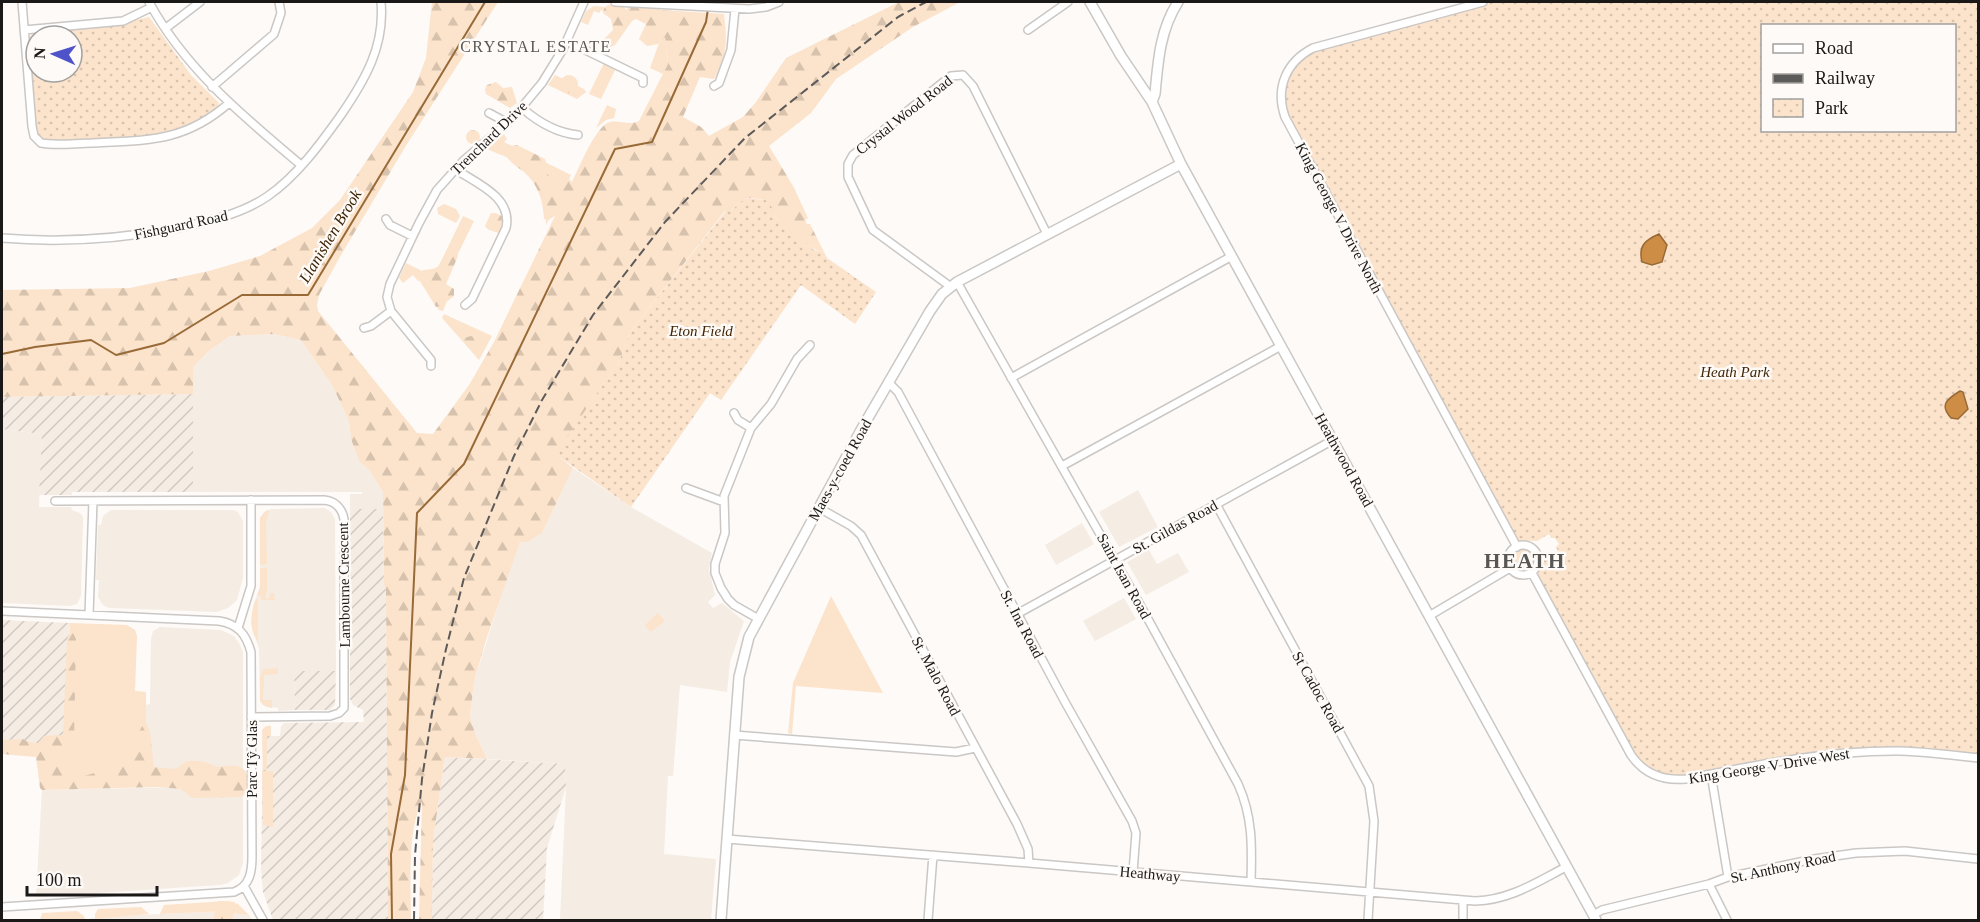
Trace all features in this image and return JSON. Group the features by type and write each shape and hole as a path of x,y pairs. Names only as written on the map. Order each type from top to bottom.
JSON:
{"street":[{"path":"22,2 24,30"},
{"path":"166,28 200,2"},
{"path":"212,87 273,34 281,13 279,2"},
{"name":"Fishguard Road","path":"2,238 64,241 139,235 200,223 239,212 258,203 287,181 301,165 336,121 369,70 380,34 381,2"},
{"name":"Trenchard Drive","path":"391,311 387,297 388,290 430,201 455,169 522,108 550,71 567,41 584,2"},
{"path":"615,2 735,9 757,9 778,2"},
{"path":"1028,30 1068,2"},
{"name":"Heathwood Road","path":"1090,2 1121,56 1152,102 1181,164 1594,918"},
{"path":"1152,102 1162,38 1166,23 1178,2"},
{"name":"King George V Drive North","path":"1483,2 1313,48 1290,66 1284,79 1281,99 1285,117 1517,547"},
{"path":"84,25 123,21 151,4 191,64 212,87 301,165"},
{"path":"714,86 719,83 731,50 735,9"},
{"path":"567,41 643,78 643,83"},
{"name":"Crystal Wood Road","path":"954,284 878,236 850,184 847,170 850,159 951,76 959,74 969,80 986,109 1047,234"},
{"path":"29,84 33,132 41,142 123,141 170,136 200,125 230,103"},
{"path":"522,108 565,134 578,135"},
{"path":"489,113 508,123"},
{"name":"Maes-y-coed Road","path":"721,921 734,735 741,665 749,637 888,382 930,311 954,284 1181,164"},
{"path":"455,169 498,197 508,218 506,228 472,299 465,305"},
{"path":"386,219 390,225 412,236"},
{"path":"1011,378 1232,256"},
{"name":"Saint Isan Road","path":"954,284 1062,466 1244,797 1252,836 1251,882"},
{"path":"364,328 371,326 391,311 431,360 431,366"},
{"path":"758,618 734,605 728,599 715,573 715,564 725,533 724,502 751,428 774,399 802,351 810,345"},
{"path":"1062,466 1281,346"},
{"name":"St. Ina Road","path":"888,382 898,392 1135,828 1133,872"},
{"path":"734,413 738,420 751,428"},
{"name":"St. Gildas Road","path":"1017,614 1333,440"},
{"path":"686,488 724,502"},
{"path":"2,611 219,621 238,628 252,579 251,500"},
{"name":"Lambourne Crescent","path":"55,501 329,501 336,505 343,514 345,703 342,711 336,716 251,717"},
{"path":"89,615 93,501"},
{"name":"St Cadoc Road","path":"1216,504 1369,786 1374,820 1368,921"},
{"name":"St. Malo Road","path":"819,508 851,526 861,535 1022,834 1030,856 1029,863"},
{"path":"1525,545 1536,552 1538,562 1532,573 1522,575 1510,568 1508,559 1512,550 1525,545"},
{"path":"1429,616 1510,568"},
{"name":"King George V Drive West","path":"1532,573 1636,762 1650,773 1667,779 1686,779 1846,753 1911,752 1978,758"},
{"name":"Parc Tŷ Glas","path":"238,628 244,634 251,652 252,868 244,886"},
{"path":"734,735 956,752 975,748"},
{"path":"1711,774 1728,878"},
{"name":"Heathway","path":"727,839 1485,901 1516,893 1566,867"},
{"name":"St. Anthony Road","path":"1594,918 1602,910 1814,859 1870,851 1918,852 1978,859"},
{"path":"928,921 933,855"},
{"path":"1709,884 1727,921"},
{"path":"2,907 224,894 234,892 244,886 263,921"},
{"path":"1463,900 1463,921"}],"shaded area":[{"path":"1659,234 1667,245 1662,262 1652,265 1642,262 1641,252 1644,244"},
{"path":"274,334 301,340 332,385 349,421 351,439 359,461 369,470 383,492 383,509 350,509 350,494 362,494 362,492 193,492 193,367 209,351 230,336"},
{"path":"1960,391 1963,392 1968,409 1958,419 1951,418 1947,413 1946,403"},
{"path":"193,394 193,492 72,492 72,495 39,495 42,434 2,429 2,397"},
{"path":"2,429 42,434 39,507 71,507 83,517 81,596 77,604 70,606 2,603"},
{"path":"573,468 631,507 712,553 709,569 715,595 708,602 713,608 722,603 744,621 730,662 727,692 680,685 673,776 668,776 664,854 716,859 711,920 560,920 565,764 487,759 475,733 470,716 474,682 520,542 528,542 542,533"},
{"path":"1138,490 1158,527 1119,547 1099,512"},
{"path":"325,508 335,519 336,671 294,671 295,710 278,711 278,708 266,707 260,701 259,649 251,624 253,606 260,587 260,518 264,512 271,509"},
{"path":"350,509 383,509 386,591 388,920 273,920 263,892 261,870 263,729 270,725 271,736 280,736 281,726 284,723 364,722 363,710 353,705 350,699"},
{"path":"111,510 234,510 238,512 243,521 243,578 237,600 228,608 217,612 109,608 103,605 98,597 99,580 96,580 98,525 101,525 103,516"},
{"path":"1082,523 1094,544 1056,565 1045,545"},
{"path":"1149,550 1157,564 1178,553 1189,572 1146,595 1127,562"},
{"path":"1124,598 1136,619 1095,641 1083,621"},
{"path":"2,620 70,623 67,741 2,754"},
{"path":"160,627 221,630 234,636 239,643 243,652 243,773 146,774 146,705 150,704 151,639 153,631"},
{"path":"294,671 336,671 335,705 330,710 295,710"},
{"path":"445,757 565,764 566,787 547,848 543,920 432,920 433,840"},
{"path":"243,786 243,863 239,875 228,883 36,897 42,790"},
{"path":"231,911 231,913 249,915 252,920 79,920 114,916"}],"green space":[{"path":"432,2 498,2 407,144 341,255 319,295 317,305 318,311 417,433 433,434 469,385 494,342 555,216 548,220 544,219 541,199 536,187 529,177 506,156 510,146 517,145 545,159 548,173 553,180 559,174 565,175 572,182 588,148 605,125 610,122 639,121 668,64 665,37 658,44 647,46 639,39 646,24 636,19 632,21 615,45 608,48 605,46 605,38 613,30 611,19 603,13 606,6 617,5 627,10 627,6 657,7 661,10 724,14 726,40 722,63 714,79 700,77 683,117 701,127 709,136 743,117 786,58 899,2 960,2 913,27 836,79 811,113 769,146 793,186 808,218 805,220 807,224 810,224 824,252 811,248 779,221 766,201 745,198 731,211 725,211 631,331 619,362 558,451 558,456 573,468 542,533 528,542 520,542 486,640 474,682 470,716 487,759 445,757 433,840 432,920 419,920 422,802 417,814 412,843 411,920 388,920 386,591 383,492 369,470 359,461 351,439 349,421 332,385 301,340 274,334 230,336 209,351 193,367 193,394 2,397 2,290 130,288 209,271 260,256 312,228 340,200 413,92 426,58"},
{"name":"Heath Park","path":"1492,2 1978,2 1978,756 1896,749 1689,776 1667,775 1654,771 1636,758 1536,574 1546,558 1558,551 1556,547 1559,544 1549,534 1537,541 1516,540 1288,118 1284,96 1285,87 1287,79 1297,65 1314,50"},
{"path":"594,6 604,7 603,11 599,13 594,11 588,25 581,22 586,11"},
{"path":"149,17 191,75 219,103 216,109 190,125 151,136 109,140 39,138 36,132 32,84 84,84 84,28 109,26"},
{"path":"665,36 668,64 663,74 650,68 659,43"},
{"path":"604,63 616,68 601,99 589,94"},
{"path":"608,72 611,75 604,90 599,91 601,76"},
{"path":"555,75 586,92 577,99 548,85"},
{"path":"569,75 575,78 578,84 575,90 569,93 563,90 560,84 563,78"},
{"path":"496,82 503,88 512,87 517,103 510,108 486,94 487,85"},
{"path":"607,105 616,109 614,118 606,120 596,128"},
{"path":"470,130 476,130 480,137 476,144 470,144 466,140 466,134"},
{"path":"504,134 507,139 504,142 571,175 546,225 541,192 533,178 518,163 487,149"},
{"name":"Eton Field","path":"745,198 765,200 770,203 775,217 809,246 814,250 824,252 827,258 876,292 855,324 801,285 721,400 710,393 631,507 558,456 557,451 619,362 631,331 726,211 731,211"},
{"path":"444,204 456,209 460,216 456,223 438,214 437,208"},
{"path":"491,213 502,216 503,221 499,233 485,226"},
{"path":"463,216 474,221 442,286 451,291 443,311 439,310 429,295 433,278"},
{"path":"451,248 458,256 446,284 454,289 454,296 436,307 418,278 423,270 438,266"},
{"path":"406,263 432,276 418,281 413,275 403,283 399,278"},
{"path":"444,314 492,336 479,360 442,318"},
{"path":"471,336 486,343 485,348 479,354 474,353 463,341 464,338"},
{"path":"267,510 269,511 266,523 267,564 260,565 260,518"},
{"path":"1524,548 1532,552 1536,560 1532,568 1524,572 1516,568 1512,560 1516,552"},
{"path":"260,568 267,568 265,598 268,599 271,593 274,593 275,600 261,600 261,596 257,596 260,587"},
{"path":"831,596 883,693 796,686 792,734 788,733 793,683"},
{"path":"256,599 258,600 258,642 251,622"},
{"path":"658,613 665,621 651,632 645,625"},
{"path":"70,623 127,625 135,630 137,636 135,691 146,692 146,774 49,778 67,741"},
{"path":"73,633 76,639 74,741 73,751 60,756 58,764 61,772 84,776 126,764 133,753 136,737 145,721 150,732 154,767 176,769 185,762 192,761 206,762 216,767 242,768 248,777 248,793 240,797 192,798 181,789 159,787 42,790 36,757 2,754 2,740 23,739 38,743 44,736 63,735 67,640 68,636"},
{"path":"278,668 278,674 264,675 263,700 272,700 272,708 263,705 260,701 260,676 264,669"},
{"path":"266,726 271,726 271,736 267,736 267,770 263,770 262,730"},
{"path":"262,771 273,771 273,827 263,825"},
{"path":"218,901 235,902 232,920 214,920 215,904"},
{"path":"228,901 238,904 249,915 230,913 230,911 160,914 164,905"},
{"path":"141,907 149,914 95,919 98,909"},
{"path":"77,911 84,916 85,920 40,920 42,913"}],"waterway":[{"name":"Llanishen Brook","path":"2,354 91,340 116,355 164,343 242,295 308,295 485,2"},
{"path":"392,920 391,854 405,775 417,513 464,464 615,149 652,142 706,22 709,2"}],"railway":[{"path":"414,920 415,855 422,779 432,713 446,649 464,578 514,456 542,400 593,315 665,222 745,138 898,17 926,2"}],"district":[{"name":"CRYSTAL ESTATE","path":"536,46"},
{"name":"HEATH","path":"1525,561"}]}
